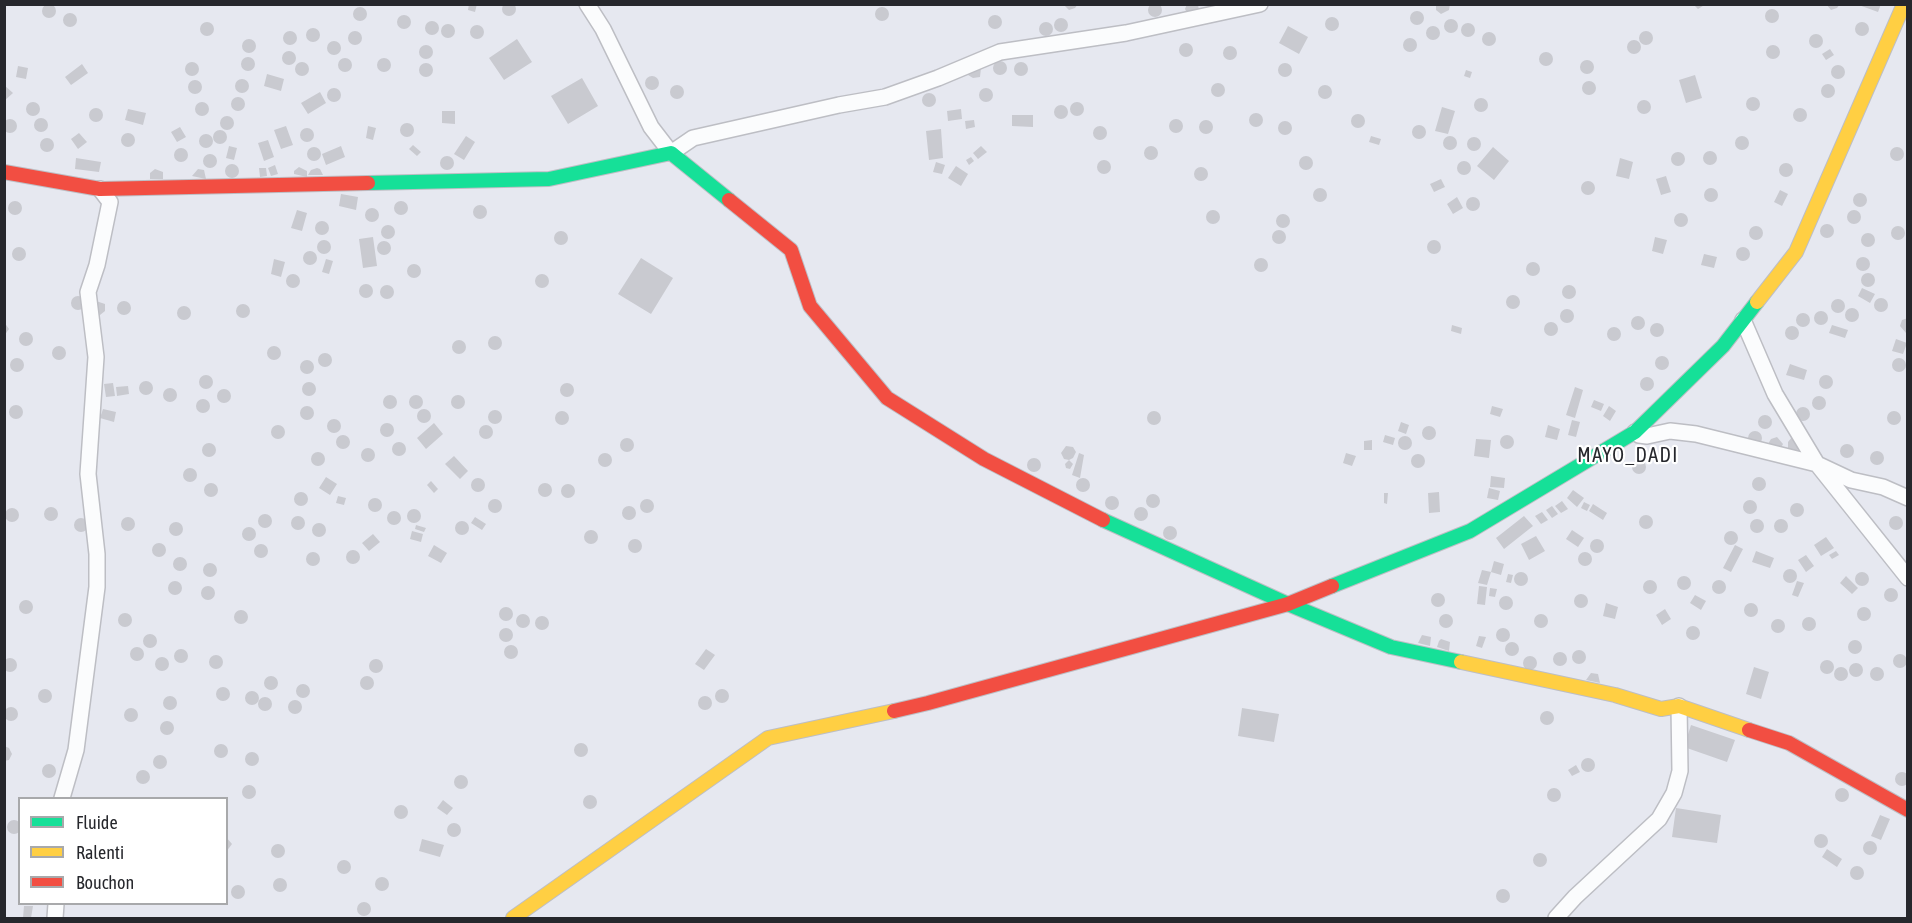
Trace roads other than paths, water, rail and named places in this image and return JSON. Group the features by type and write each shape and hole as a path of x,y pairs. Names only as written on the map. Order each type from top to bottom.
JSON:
{"street":[{"path":"587,4 603,29 651,127 671,153 791,250 810,306 887,398 984,459 1126,532 1288,604 1391,646 1615,694 1661,709 1679,706 1789,743 1906,814"},
{"path":"4,172 100,189 549,179 671,153 693,138 885,97 1000,52 1126,33 1260,4"},
{"path":"513,918 768,738 928,703 1288,604 1470,531 1635,432 1724,346 1796,252 1904,4"},
{"path":"62,797 76,750 97,587 97,554 88,474 96,357 88,292 97,265 110,202 100,189"},
{"path":"1743,320 1775,394 1817,464 1908,578"},
{"path":"1635,432 1647,436 1670,431 1696,434 1817,464 1851,480 1882,487 1908,498"},
{"path":"1556,918 1575,897 1659,819 1674,793 1680,771 1679,706"}],"district":[{"name":"MAYO_DADI","path":"1628,456"}]}
